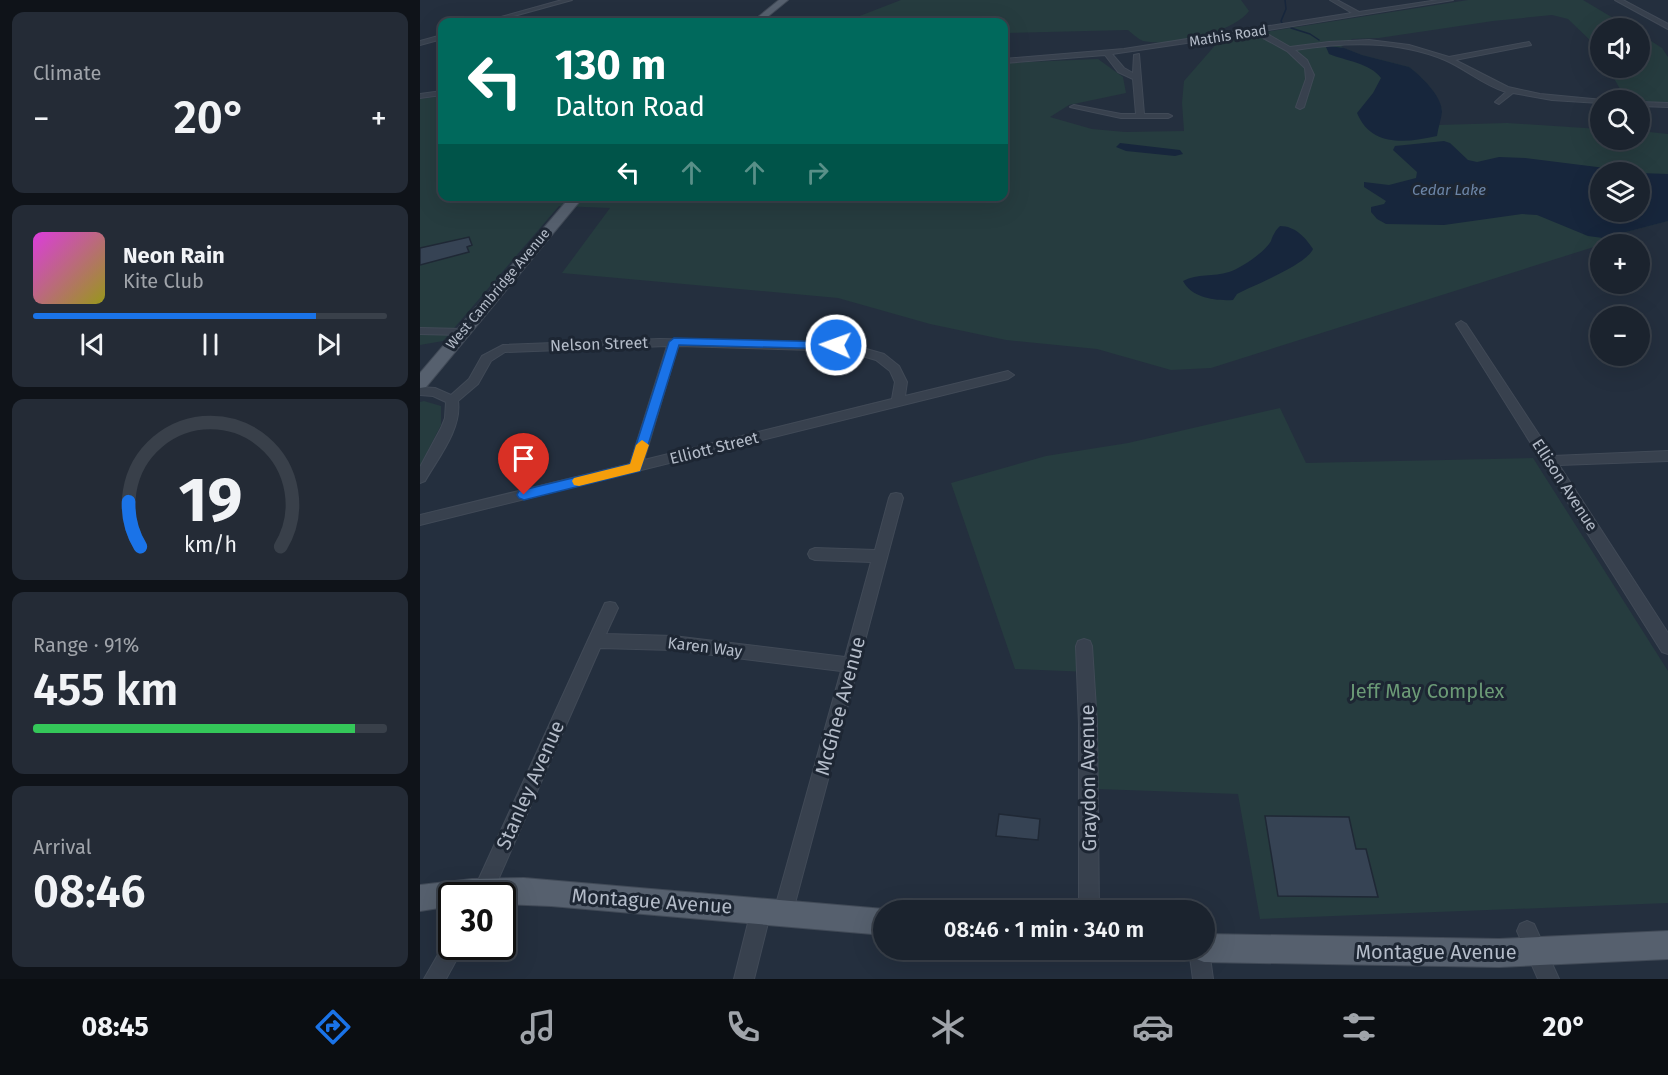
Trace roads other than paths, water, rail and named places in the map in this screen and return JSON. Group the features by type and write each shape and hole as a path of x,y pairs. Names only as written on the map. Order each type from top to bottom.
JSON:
{"main road":[{"path":"761,18 784,0"},
{"name":"West Cambridge Avenue","path":"420,383 573,201"},
{"name":"Montague Avenue","path":"516,894 873,921"},
{"name":"Montague Avenue","path":"420,898 438,896"},
{"name":"Montague Avenue","path":"1215,948 1385,953 1531,941 1668,945"}],"street":[{"path":"501,18 569,0"},
{"path":"1333,0 1357,14"},
{"path":"1420,0 1428,3"},
{"name":"Mathis Road","path":"1008,60 1107,53 1450,0"},
{"path":"1618,0 1668,27"},
{"path":"1257,31 1302,58 1309,71 1300,107"},
{"path":"420,44 438,38"},
{"path":"432,40 438,44"},
{"path":"1288,49 1332,42 1368,42 1408,48 1448,59 1485,81 1511,91 1590,100"},
{"path":"1448,59 1492,49 1529,44"},
{"path":"1107,53 1121,70 1137,78"},
{"path":"1137,55 1140,117"},
{"path":"1499,102 1511,91"},
{"path":"420,96 438,94"},
{"path":"1650,104 1668,105"},
{"path":"1074,107 1104,114 1140,117 1168,116"},
{"name":"Ellison Avenue","path":"1461,324 1668,647"},
{"path":"420,331 462,332"},
{"path":"635,467 674,342"},
{"name":"Nelson Street","path":"452,400 474,381 486,359 503,349 674,342 826,345 859,349 880,357 895,369 901,382 898,401"},
{"name":"Elliott Street","path":"420,520 1008,375"},
{"path":"420,391 435,392 452,400 454,407 453,418 420,478"},
{"path":"1550,461 1668,456"},
{"name":"McGhee Avenue","path":"744,979 772,913 851,666 896,498"},
{"path":"815,554 880,556"},
{"path":"595,641 610,608"},
{"name":"Karen Way","path":"595,641 673,643 851,666"},
{"name":"Stanley Avenue","path":"486,882 595,641"},
{"name":"Graydon Avenue","path":"1084,646 1088,724 1089,900"},
{"path":"1531,941 1549,979"},
{"path":"434,979 446,960"},
{"path":"1200,960 1203,979"}],"water":[{"name":"Cedar Lake","path":"1326,47 1344,48 1409,67 1414,71 1439,99 1442,112 1437,136 1402,141 1380,137 1371,132 1357,113 1373,93 1381,78 1371,69 1329,54"},
{"name":"Cedar Lake","path":"1444,141 1450,143 1468,160 1477,162 1499,157 1590,166 1590,222 1650,222 1650,173 1668,174 1668,221 1618,234 1590,234 1590,236 1537,215 1522,214 1444,225 1386,224 1377,219 1371,212 1371,207 1384,204 1386,201 1364,187 1364,182 1389,185 1416,178 1417,172 1393,150 1395,146"},
{"path":"1120,143 1180,150 1183,154 1175,156 1126,151 1116,147"},
{"path":"1280,226 1299,233 1313,249 1301,262 1237,294 1233,300 1212,299 1198,295 1183,281 1234,270 1252,260 1271,241"}],"waterway":[{"path":"1283,25 1281,21 1286,9 1285,0"},
{"path":"1291,28 1310,34 1319,40"}],"park label":[{"name":"Jeff May Complex","path":"1427,691"}]}
